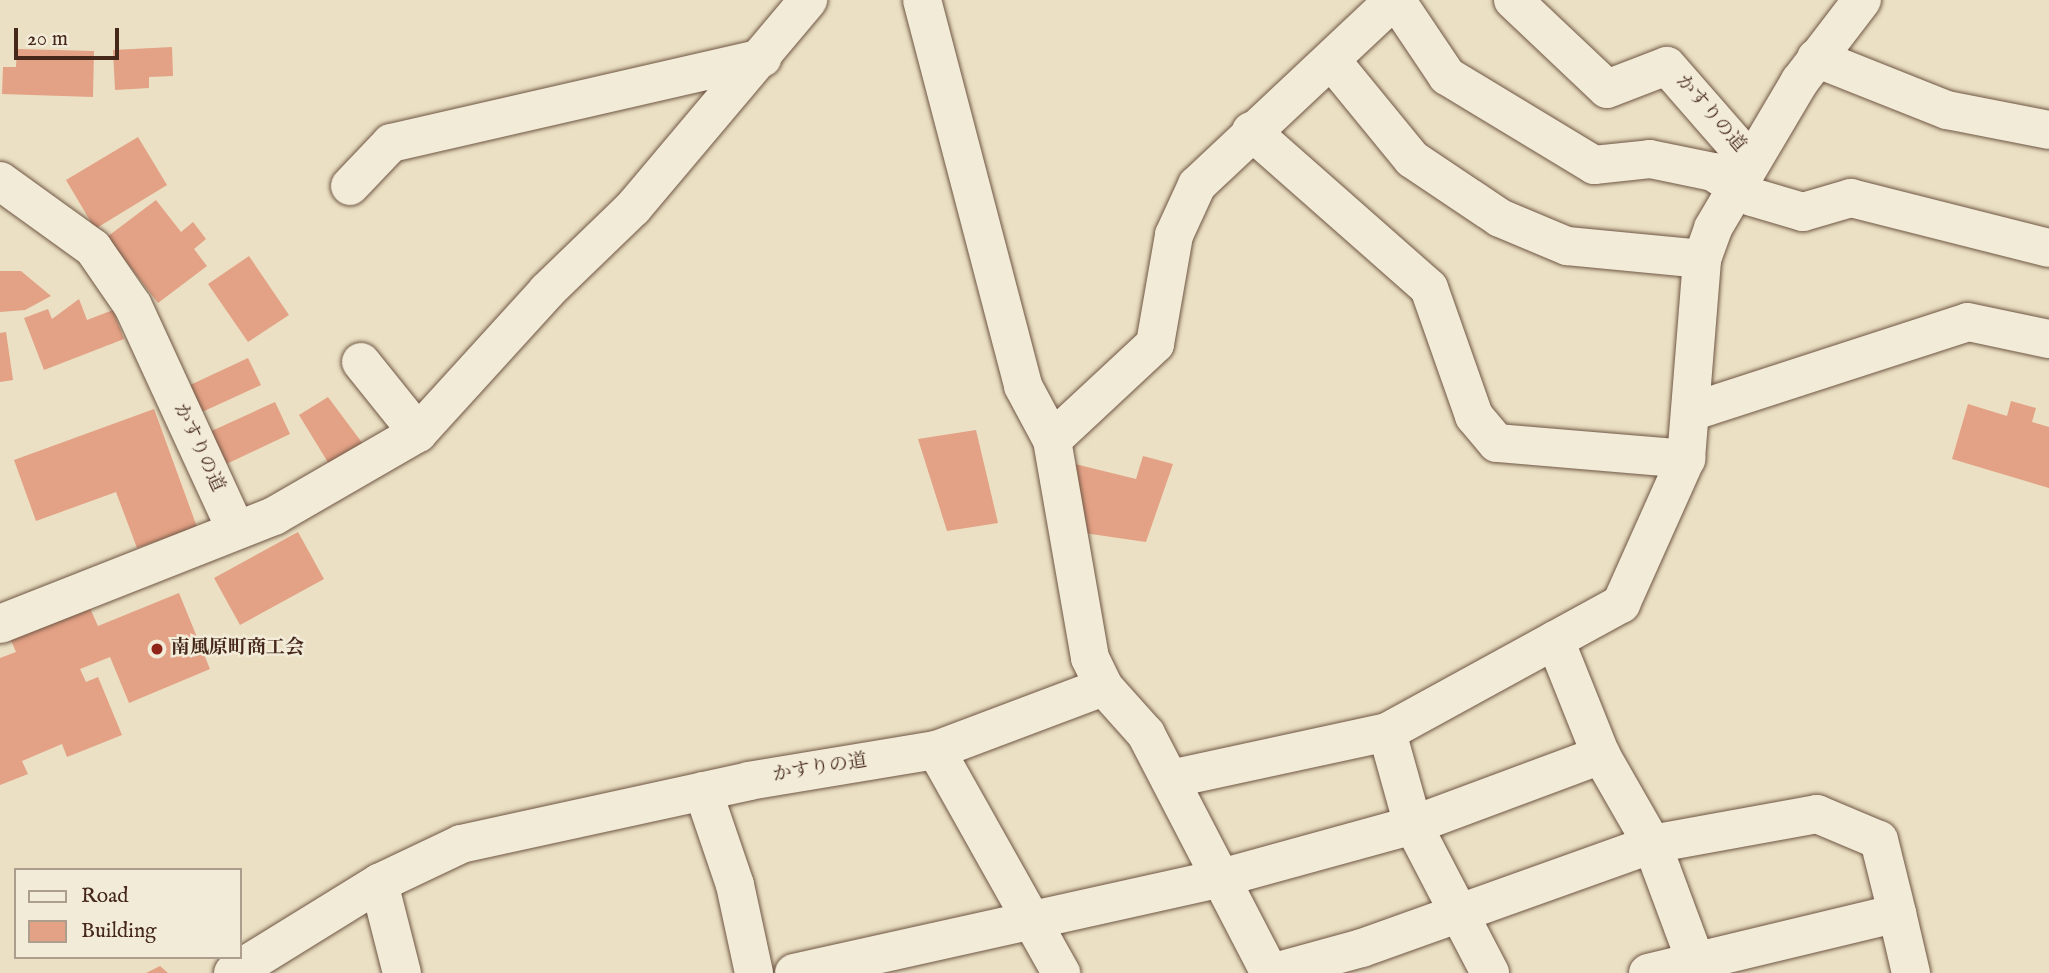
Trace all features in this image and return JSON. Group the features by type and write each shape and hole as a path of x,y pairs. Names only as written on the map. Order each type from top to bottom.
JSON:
{"street":[{"path":"0,624 234,528 274,516 418,433 547,291 633,208 762,58 808,0"},
{"path":"922,0 1023,386 1052,440 1090,658 1104,687 1146,734 1271,973 1460,914 1652,844 1817,814 1879,841 1911,973"},
{"path":"1052,440 1155,344 1174,235 1197,186 1251,131 1395,0 1447,76 1516,123 1594,165 1650,159 1713,172 1743,175 1803,212 1851,198 2049,248"},
{"name":"かすりの道","path":"1513,0 1607,89 1667,66 1743,175 1816,58 1862,0"},
{"path":"350,186 391,143 762,58"},
{"path":"1816,58 1947,110 2049,130"},
{"path":"1331,60 1412,159 1500,218 1567,246 1702,258"},
{"path":"1251,131 1429,288 1474,416 1497,443 1686,459"},
{"path":"1170,779 1387,732 1621,604 1686,459 1702,258 1743,175"},
{"name":"かすりの道","path":"0,181 93,248 133,306 234,528"},
{"path":"1691,412 1968,322 2049,339"},
{"path":"361,362 418,433"},
{"path":"1555,640 1601,755 1652,844 1698,966"},
{"name":"かすりの道","path":"233,973 379,883 461,844 703,791 936,750 1104,687"},
{"path":"1387,732 1413,825 1490,973"},
{"path":"936,750 1061,973"},
{"path":"794,973 1032,923 1222,878 1413,825 1601,755"},
{"path":"703,791 735,885 754,973"},
{"path":"379,883 402,973"},
{"path":"1648,973 1698,966 1896,913"}],"building":[{"path":"172,47 173,76 149,77 149,88 115,90 113,50"},
{"path":"17,49 94,51 93,97 2,94 3,67 16,67"},
{"path":"138,137 167,185 95,229 66,180"},
{"path":"156,200 181,232 193,222 206,239 194,249 207,266 158,303 107,237"},
{"path":"249,256 289,315 248,342 208,284"},
{"path":"0,271 21,271 51,296 25,310 0,312"},
{"path":"79,299 87,320 113,310 124,339 44,370 24,318 48,309 52,319"},
{"path":"6,332 13,380 0,382 0,333"},
{"path":"248,358 261,385 200,413 188,386"},
{"path":"328,397 366,448 332,469 299,415"},
{"path":"2011,401 2036,408 2032,422 2049,427 2049,488 1952,459 1968,404 2007,416"},
{"path":"275,402 290,434 220,467 205,434"},
{"path":"154,409 197,527 137,548 116,492 36,521 14,460"},
{"path":"976,430 998,523 947,531 918,439"},
{"path":"1143,456 1173,464 1146,542 1084,533 1075,464 1136,479"},
{"path":"298,532 324,579 240,625 214,578"},
{"path":"179,593 210,669 129,703 110,657 80,669 86,682 98,677 122,735 67,757 62,744 22,761 28,774 0,785 0,658 16,652 10,638 89,606 98,626"},
{"path":"160,966 168,973 146,973"}],"place":[{"name":"南風原町商工会","path":"157,649"}]}
